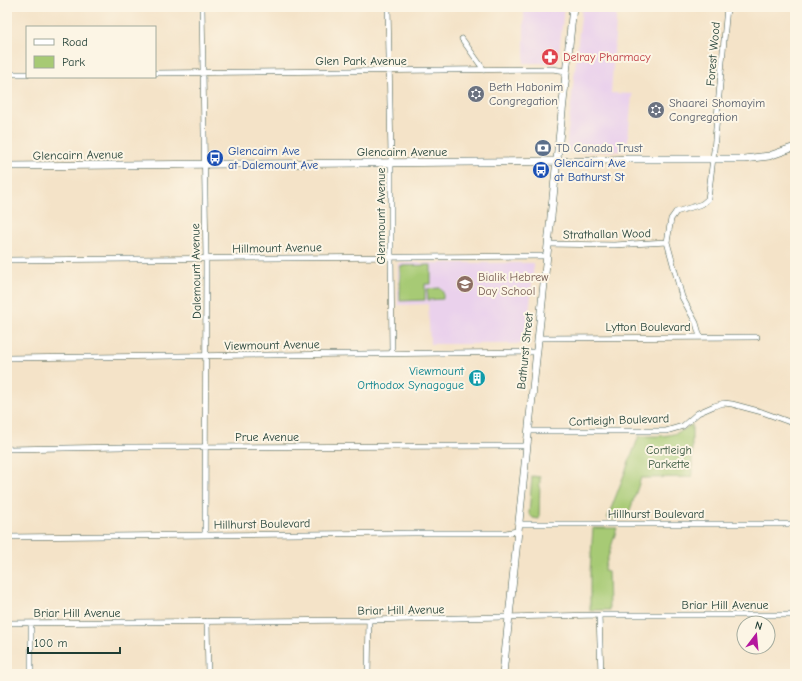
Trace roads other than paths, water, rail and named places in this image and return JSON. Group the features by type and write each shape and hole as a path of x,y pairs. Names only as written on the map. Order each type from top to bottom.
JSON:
{"street":[{"name":"Dalemount Avenue","path":"202,7 207,356 205,535"},
{"name":"Glenmount Avenue","path":"388,7 392,353"},
{"name":"Bathurst Street","path":"503,674 517,527 529,431 573,7"},
{"name":"Forest Wood","path":"700,337 696,323 682,298 667,242 671,219 676,212 702,204 708,199 727,7"},
{"path":"462,39 484,70"},
{"name":"Glen Park Avenue","path":"156,73 552,69 566,71"},
{"path":"7,74 26,74"},
{"name":"Glencairn Avenue","path":"7,166 757,158 776,154 795,147"},
{"name":"Strathallan Wood","path":"548,244 614,245 667,242"},
{"name":"Hillmount Avenue","path":"7,260 546,256"},
{"name":"Lytton Boulevard","path":"538,338 757,337"},
{"name":"Viewmount Avenue","path":"7,358 536,352"},
{"name":"Cortleigh Boulevard","path":"529,431 666,431 683,426 698,414 724,403 762,412 795,424"},
{"name":"Prue Avenue","path":"7,449 123,447 527,446"},
{"name":"Hillhurst Boulevard","path":"7,537 414,532 506,533 517,527 795,524"},
{"path":"599,615 601,674"},
{"name":"Briar Hill Avenue","path":"7,623 369,620 599,615 795,615"},
{"path":"368,674 369,620"},
{"path":"207,622 208,674"},
{"path":"30,623 31,674"}],"place":[{"name":"Delray Pharmacy","path":"550,57"},
{"name":"Beth Habonim Congregation","path":"476,94"},
{"name":"Shaarei Shomayim Congregation","path":"656,110"},
{"name":"TD Canada Trust","path":"543,148"},
{"name":"Glencairn Ave at Dalemount Ave","path":"215,158"},
{"name":"Glencairn Ave at Bathurst St","path":"541,170"},
{"name":"Bialik Hebrew Day School","path":"465,284"},
{"name":"Viewmount Orthodox Synagogue","path":"477,378"}],"park label":[{"name":"Cortleigh Parkette","path":"669,457"}]}
